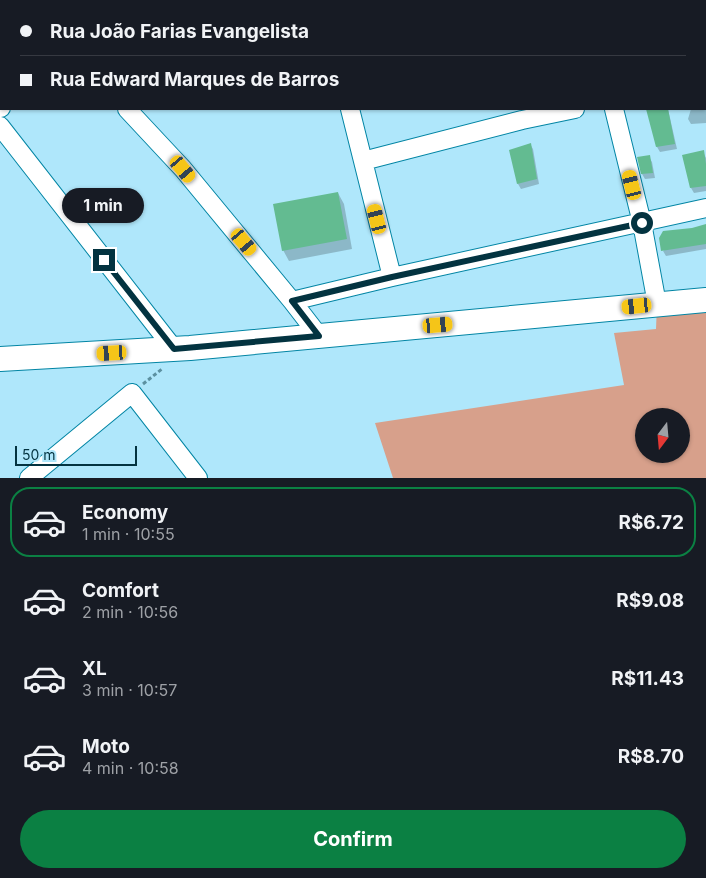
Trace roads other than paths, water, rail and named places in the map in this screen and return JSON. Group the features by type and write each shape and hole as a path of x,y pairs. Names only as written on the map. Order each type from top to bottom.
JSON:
{"street":[{"path":"128,110 183,169 319,336"},
{"path":"350,110 392,277"},
{"path":"363,161 520,115 565,110"},
{"path":"614,110 642,223 657,304"},
{"path":"0,126 174,349"},
{"path":"292,301 706,208"},
{"path":"0,359 174,349 706,300"},
{"path":"29,478 132,393 198,478"}]}
